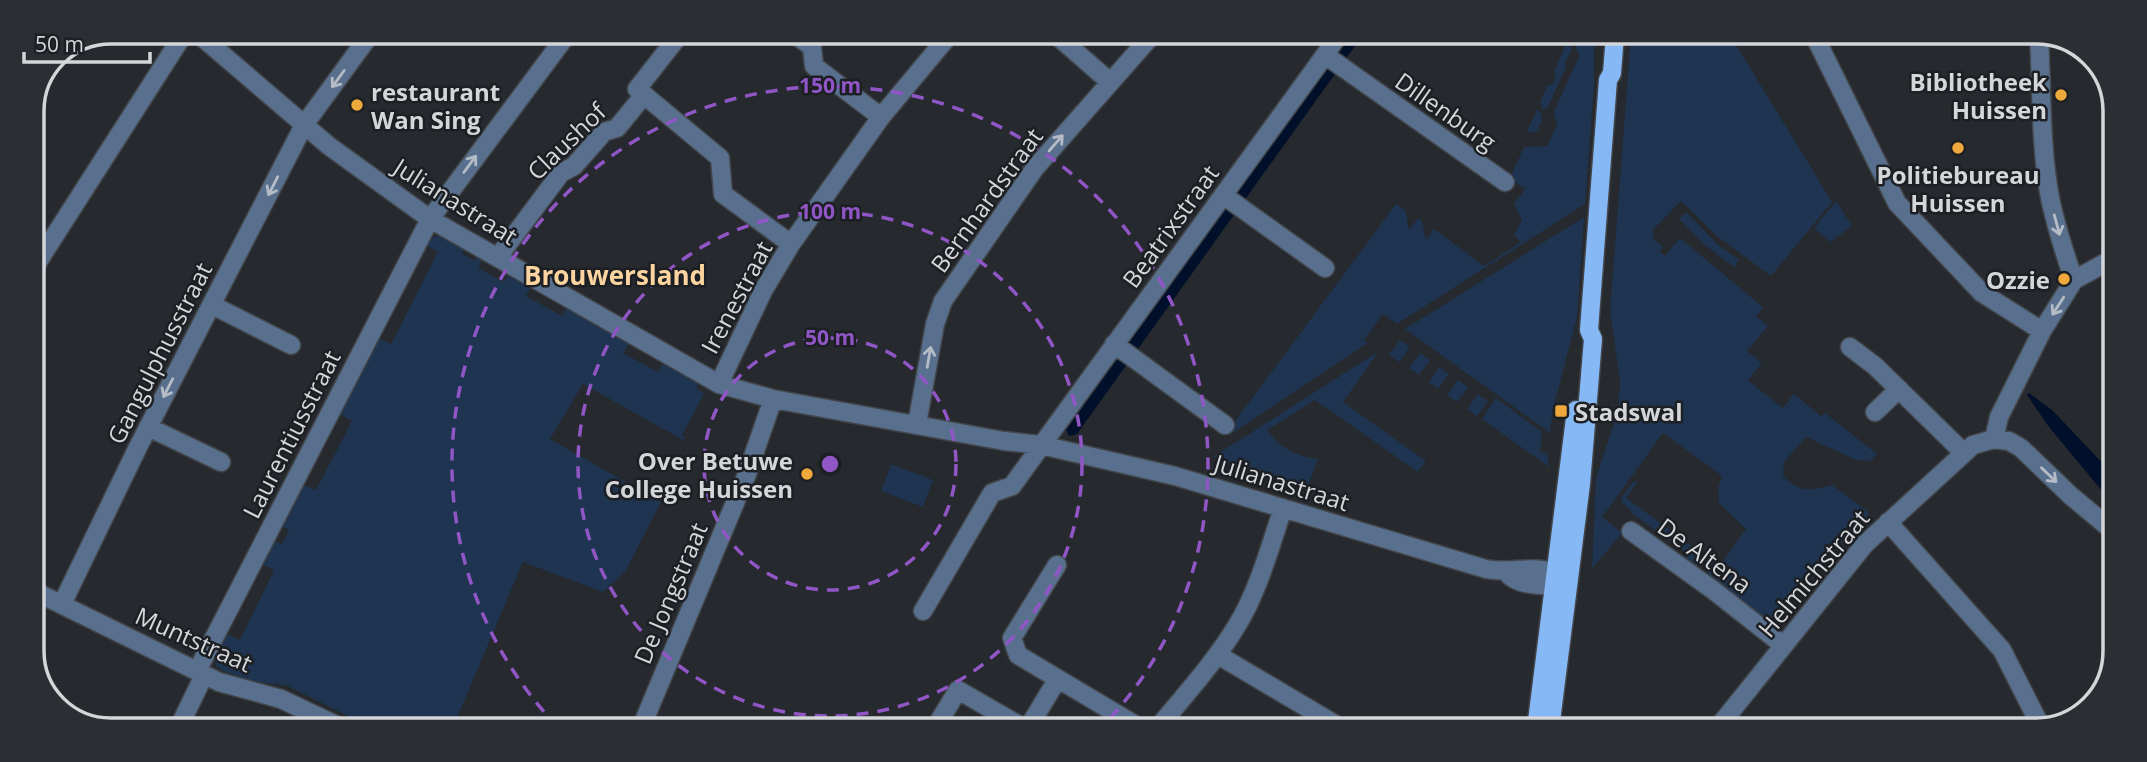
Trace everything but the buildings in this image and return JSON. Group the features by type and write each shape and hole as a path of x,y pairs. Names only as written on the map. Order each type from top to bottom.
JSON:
{"main road":[{"path":"1604,44 1604,73 1608,80"},
{"path":"1551,718 1560,579 1584,338 1589,330 1608,80 1612,73 1614,44"},
{"path":"1538,718 1560,579"}],"street":[{"path":"44,252 178,44"},
{"name":"Julianastraat","path":"210,44 304,125 430,219 719,384 774,399 1004,441 1041,445 1175,476 1473,566 1507,573 1515,568 1560,579"},
{"name":"Gangulphusstraat","path":"62,604 148,427 304,125 363,44"},
{"name":"Laurentiusstraat","path":"183,718 201,673 430,219 561,44"},
{"name":"Claushof","path":"498,257 561,173 574,166 604,132 617,128 673,44"},
{"path":"808,44 812,47 814,66 881,117"},
{"name":"Irenestraat","path":"719,384 763,291 792,244 881,117 942,44"},
{"path":"1067,44 1110,82"},
{"name":"Bernhardstraat","path":"917,424 943,301 1035,168 1144,44"},
{"name":"Beatrixstraat","path":"1041,445 1123,350 1232,202 1332,61 1334,44"},
{"path":"1818,44 1897,203 1982,293 2042,331"},
{"path":"2039,44 2045,157 2051,201 2074,281"},
{"name":"Dillenburg","path":"1332,61 1505,182"},
{"path":"640,92 720,158 723,194 792,244"},
{"path":"1232,202 1325,268"},
{"path":"2103,262 2074,281 2042,331 1999,417 1994,439 2009,441 2021,448 2103,523"},
{"path":"212,304 291,345"},
{"path":"1850,347 1899,388 1963,452"},
{"path":"1123,350 1225,425"},
{"path":"1875,412 1899,388"},
{"name":"De Jongstraat","path":"645,718 747,474 774,399"},
{"path":"148,427 221,463"},
{"name":"Helmichstraat","path":"1725,718 1865,544 1963,452 1973,445 1994,439"},
{"path":"923,611 992,493 1012,486 1041,445"},
{"path":"1165,718 1218,655 1243,614 1263,569 1283,508"},
{"path":"1888,522 2002,650 2036,718"},
{"name":"De Altena","path":"1631,531 1783,645"},
{"path":"1057,565 1012,638 1018,656 1123,718"},
{"name":"Muntstraat","path":"44,596 219,682 281,699 321,718"},
{"path":"1218,655 1324,718"},
{"path":"1032,718 1057,680"},
{"path":"941,718 958,690 1008,718"}],"shaded area":[{"path":"1344,44 1354,44 1355,46 1077,434 1069,436 1066,430"},
{"path":"1568,44 1572,50 1565,63 1566,67 1548,107 1543,110 1540,102 1547,86 1552,84 1556,76 1554,71"},
{"path":"1575,44 1594,44 1594,85 1585,204 1397,324 1383,314 1364,340 1368,343 1228,436 1227,432 1396,204 1406,211 1409,230 1418,218 1422,221 1426,240 1434,229 1484,266 1521,242 1514,235 1522,220 1514,204 1525,189 1510,178 1524,147 1547,146 1557,125 1554,112 1579,56"},
{"path":"1630,44 1735,44 1832,202 1771,276 1717,236 1681,201 1652,231 1652,238 1663,247 1660,252 1665,256 1680,238 1763,307 1756,316 1768,326 1747,351 1762,363 1748,380 1750,382 1783,408 1794,394 1821,416 1825,413 1877,454 1870,461 1856,460 1806,437 1784,462 1783,476 1795,485 1811,489 1832,485 1867,511 1870,520 1811,566 1782,604 1785,607 1776,619 1782,624 1774,633 1704,578 1710,569 1700,562 1694,572 1682,563 1688,554 1623,504 1621,498 1634,481 1637,483 1626,498 1719,566 1746,529 1719,503 1718,489 1722,476 1663,433 1602,517 1622,533 1592,569 1596,478 1618,411 1620,381 1610,311"},
{"path":"1537,110 1540,111 1542,119 1538,130 1532,133 1527,131"},
{"path":"1836,201 1852,226 1830,242 1814,228"},
{"path":"1686,212 1718,245 1739,260 1734,267 1706,246 1679,219"},
{"path":"1584,217 1577,317 1553,409 1550,433 1405,329"},
{"path":"440,236 466,247 462,254 474,260 479,253 484,256 478,268 504,282 511,271 533,284 526,296 562,316 569,304 631,340 623,353 658,372 666,359 700,380 696,388 704,394 682,435 685,438 683,440 583,384 550,439 661,502 625,572 603,592 523,562 457,718 352,718 286,685 256,682 223,671 216,666 215,657 227,634 240,640 274,570 262,564 274,541 282,544 289,530 282,526 303,485 316,490 352,421 340,414 378,338 391,344 438,252 426,245 433,237"},
{"path":"1400,340 1410,347 1399,362 1389,355"},
{"path":"1379,351 1343,402 1426,461 1418,472 1315,400 1267,430 1277,442 1289,450 1318,459 1308,486 1213,457"},
{"path":"1420,353 1430,360 1419,375 1409,368"},
{"path":"1439,367 1449,374 1438,389 1429,382"},
{"path":"1458,380 1468,387 1457,402 1447,395"},
{"path":"2029,393 2052,410 2103,464 2103,492 2049,427 2027,395"},
{"path":"1478,394 1488,401 1477,416 1467,409"},
{"path":"1496,398 1542,432 1540,452 1547,453 1549,467 1482,419"},
{"path":"891,464 933,480 923,507 881,491"}],"place":[{"name":"Bibliotheek Huissen","path":"2061,95"},
{"name":"restaurant Wan Sing","path":"357,105"},
{"name":"Politiebureau Huissen","path":"1958,148"},
{"name":"Ozzie","path":"2064,279"},
{"name":"Stadswal","path":"1561,411"},
{"name":"Over Betuwe College Huissen","path":"807,474"}],"district":[{"name":"Brouwersland","path":"615,275"}]}
